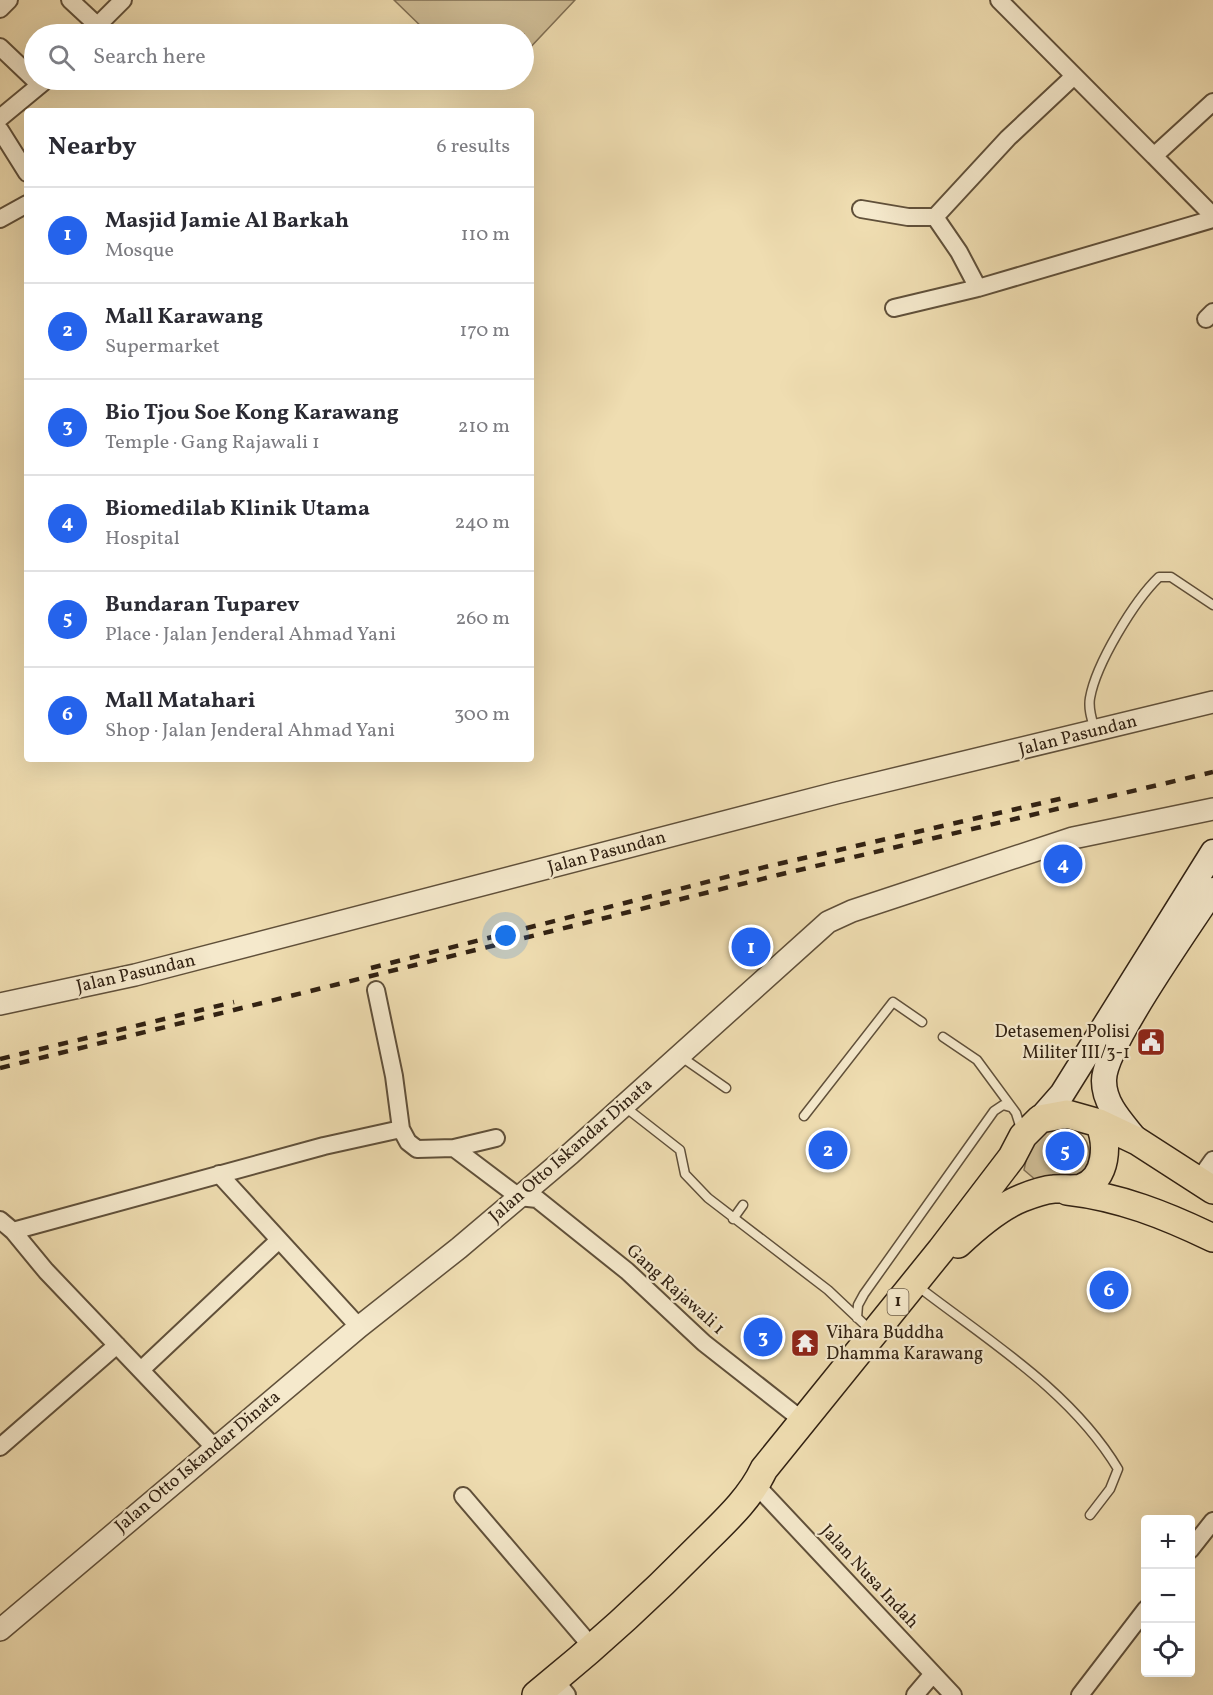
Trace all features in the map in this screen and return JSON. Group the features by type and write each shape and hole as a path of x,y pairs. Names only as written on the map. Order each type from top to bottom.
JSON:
{"main road":[{"path":"1213,852 1062,1094 1025,1137 1011,1169 1018,1179 1038,1188 1081,1188 1089,1183 1100,1169 1104,1158 1103,1111 1107,1063 1162,968 1213,890"},
{"path":"1025,1137 1067,1114 1103,1111 1137,1140 1208,1177"},
{"name":"1","path":"553,1690 591,1647 687,1559 756,1485 764,1468 802,1420 865,1324 1025,1137"},
{"name":"1","path":"756,1485 772,1477 945,1257 976,1229 1019,1200 1051,1189 1111,1198 1150,1209 1213,1238"}],"street":[{"path":"0,9 9,0"},
{"path":"70,0 88,24"},
{"path":"99,24 123,0"},
{"path":"894,308 978,288 1213,218 999,0"},
{"path":"0,47 24,67"},
{"path":"861,209 908,217 935,217 1008,138 1073,77"},
{"path":"0,118 33,90"},
{"path":"1154,156 1213,102"},
{"path":"0,130 24,168"},
{"path":"0,219 24,206"},
{"path":"935,217 959,252 978,288"},
{"name":"Jalan Pasundan","path":"0,1004 135,975 836,793 1213,702"},
{"name":"Jalan Otto Iskandar Dinata","path":"0,1630 359,1327 625,1107 828,922 852,911 1073,838 1213,809"},
{"path":"376,990 394,1076 401,1129 408,1142 417,1149 454,1148 496,1138"},
{"path":"14,1231 324,1146 401,1129"},
{"name":"Gang Rajawali 1","path":"454,1148 519,1197 537,1199 627,1271 704,1343 802,1420"},
{"path":"219,1174 359,1327"},
{"path":"0,1220 14,1231 46,1271 215,1448"},
{"path":"142,1369 279,1240"},
{"path":"0,1447 117,1345"},
{"name":"Jalan Nusa Indah","path":"756,1485 953,1695"},
{"path":"463,1496 591,1647"},
{"path":"1195,1545 1213,1521"},
{"path":"1080,1695 1141,1616"},
{"path":"915,1695 932,1675"}],"lane":[{"path":"1095,732 1089,705 1093,686 1107,653 1142,594 1159,577 1171,577 1213,605"},
{"path":"804,1116 892,1002 922,1022"},
{"path":"943,1037 976,1060 1010,1107 1025,1137"},
{"path":"679,1056 726,1088"},
{"path":"982,1059 1000,1085 1001,1094"},
{"path":"865,1324 858,1305 864,1294 994,1111 1003,1105 1010,1107"},
{"path":"625,1107 680,1150 685,1174 733,1219 828,1290 865,1324"},
{"path":"733,1219 743,1205"},
{"path":"920,1288 1043,1383 1103,1445 1118,1469 1110,1489 1090,1515"}],"shaded area":[{"path":"394,0 575,0 534,43 534,24 419,24"},
{"path":"1071,1127 1078,1131 1089,1148 1088,1161 1081,1175 1037,1181 1024,1170 1028,1151 1046,1130"}],"railway":[{"path":"0,1068 778,875 1213,772"},
{"path":"371,968 769,866 1064,798"},
{"path":"0,1059 234,1002"}],"place":[{"name":"Biomedilab Klinik Utama","path":"1063,864"},
{"name":"Masjid Jamie Al Barkah","path":"751,947"},
{"name":"Detasemen Polisi Militer III/3-1","path":"1151,1042"},
{"name":"Mall Karawang","path":"828,1150"},
{"name":"Bundaran Tuparev","path":"1065,1151"},
{"name":"Mall Matahari","path":"1109,1290"},
{"name":"Bio Tjou Soe Kong Karawang","path":"763,1337"},
{"name":"Vihara Buddha Dhamma Karawang","path":"805,1343"}]}
